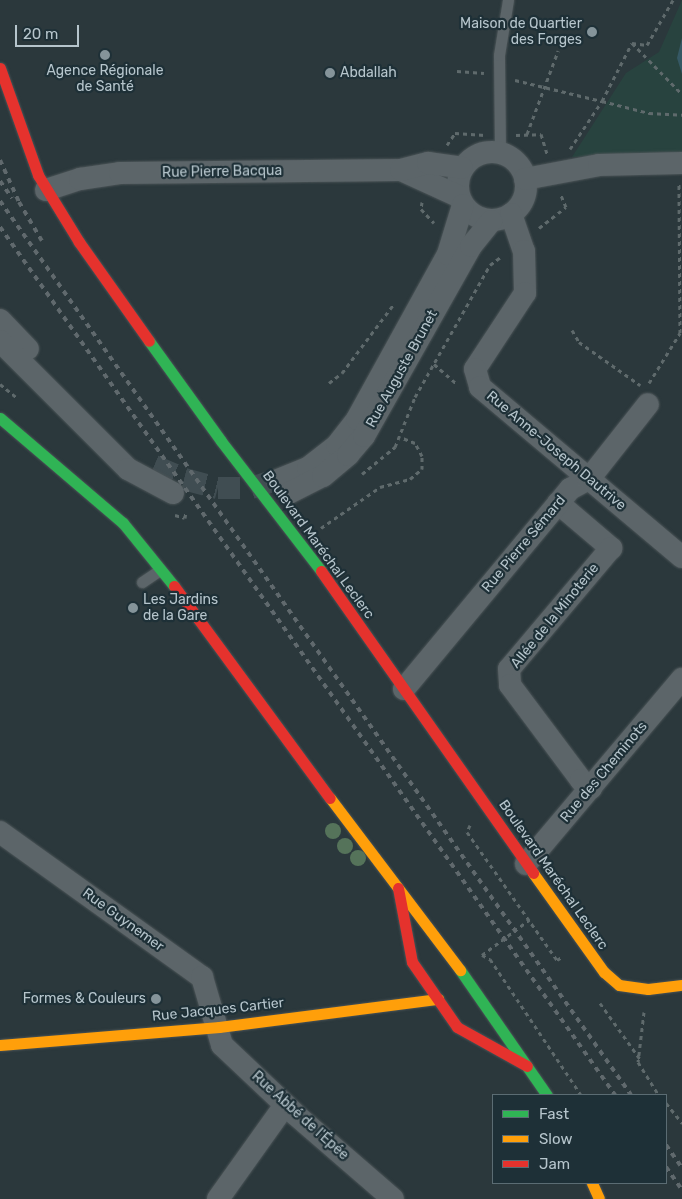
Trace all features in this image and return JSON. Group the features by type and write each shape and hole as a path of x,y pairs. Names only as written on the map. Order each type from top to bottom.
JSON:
{"street":[{"name":"Boulevard Maréchal Leclerc","path":"0,68 38,175 79,242 221,441 301,542 526,864 604,972 619,985 648,989 682,985"},
{"path":"500,152 516,162 525,178 522,202 501,217 475,216 461,200 457,182 462,168 482,153 500,152"},
{"name":"Rue Pierre Bacqua","path":"46,190 80,179 120,173 401,170 428,163 462,168"},
{"path":"525,178 599,165 681,163"},
{"name":"Rue Pierre Bacqua","path":"401,170 461,200"},
{"name":"Rue Auguste Brunet","path":"461,200 448,254 357,419 337,445 283,486 323,476 364,436 471,246 501,217"},
{"name":"Rue Anne-Joseph Dautrive","path":"501,217 521,242 525,293 475,369 480,387 682,557"},
{"path":"0,320 135,456 154,466"},
{"path":"0,341 128,469 173,493"},
{"name":"Rue Pierre Sémard","path":"404,689 558,503 570,489 589,479 648,404"},
{"path":"0,418 67,472 123,523 398,887 431,927 530,1067 546,1094"},
{"name":"Allée de la Minoterie","path":"558,503 611,548 509,669 510,685 580,780 591,788"},
{"name":"Rue des Cheminots","path":"526,864 682,679"},
{"name":"Rue Guynemer","path":"0,832 202,977 218,1027"},
{"path":"398,887 412,962 456,1027 530,1067"},
{"name":"Rue Jacques Cartier","path":"0,1045 218,1027 438,999"},
{"name":"Rue Abbé de l'Épée","path":"218,1027 222,1045 285,1105 393,1199"},
{"path":"218,1199 285,1105"},
{"path":"592,1184 599,1199"}],"lane":[{"path":"500,152 499,55 508,0"},
{"path":"142,582 160,570"}],"path":[{"path":"632,43 647,45 673,0"},
{"path":"632,43 682,94"},
{"path":"359,476 386,458 400,437 415,397 490,265 566,207 553,174 602,101 632,43"},
{"path":"527,134 558,51"},
{"path":"457,71 483,73"},
{"path":"499,76 648,113 682,115"},
{"path":"572,330 578,342 646,389 680,333 681,163"},
{"path":"301,542 380,487 410,479 422,469 422,456 415,443 400,437"},
{"path":"553,954 529,920 482,955 490,959 580,1094"},
{"path":"565,954 570,962"},
{"path":"648,989 640,1059 638,1062 658,1094"},
{"path":"597,998 640,1059"},
{"path":"667,1104 682,1123"}],"green space":[{"path":"682,0 682,153 572,157 626,73 659,52"}],"water":[{"path":"682,38 682,74 677,58"}],"tunnel":[{"path":"154,466 184,479 218,488 251,488 270,482"}],"railway":[{"path":"0,160 19,202 42,241"},
{"path":"0,181 12,198"},
{"path":"0,201 630,1094"},
{"path":"0,227 614,1094"},
{"path":"667,1146 682,1168"},
{"path":"667,1168 682,1190"}],"traffic: fast":[{"path":"149,341 221,441 321,571"},
{"path":"0,418 123,523 174,586"},
{"path":"460,970 546,1094"}],"traffic: slow":[{"path":"330,798 460,970"},
{"path":"533,873 604,972 619,985 648,989 682,985"},
{"path":"0,1045 219,1027 438,999"},
{"path":"592,1184 599,1199"}],"traffic: jam":[{"path":"0,68 38,175 79,242 149,341"},
{"path":"321,571 533,873"},
{"path":"174,586 330,798"},
{"path":"398,888 412,962 457,1027 527,1066"}],"place":[{"name":"Maison de Quartier des Forges","path":"592,32"},
{"name":"Agence Régionale de Santé","path":"105,55"},
{"name":"Abdallah","path":"330,73"},
{"name":"Les Jardins de la Gare","path":"133,608"},
{"name":"Formes & Couleurs","path":"156,999"}]}
